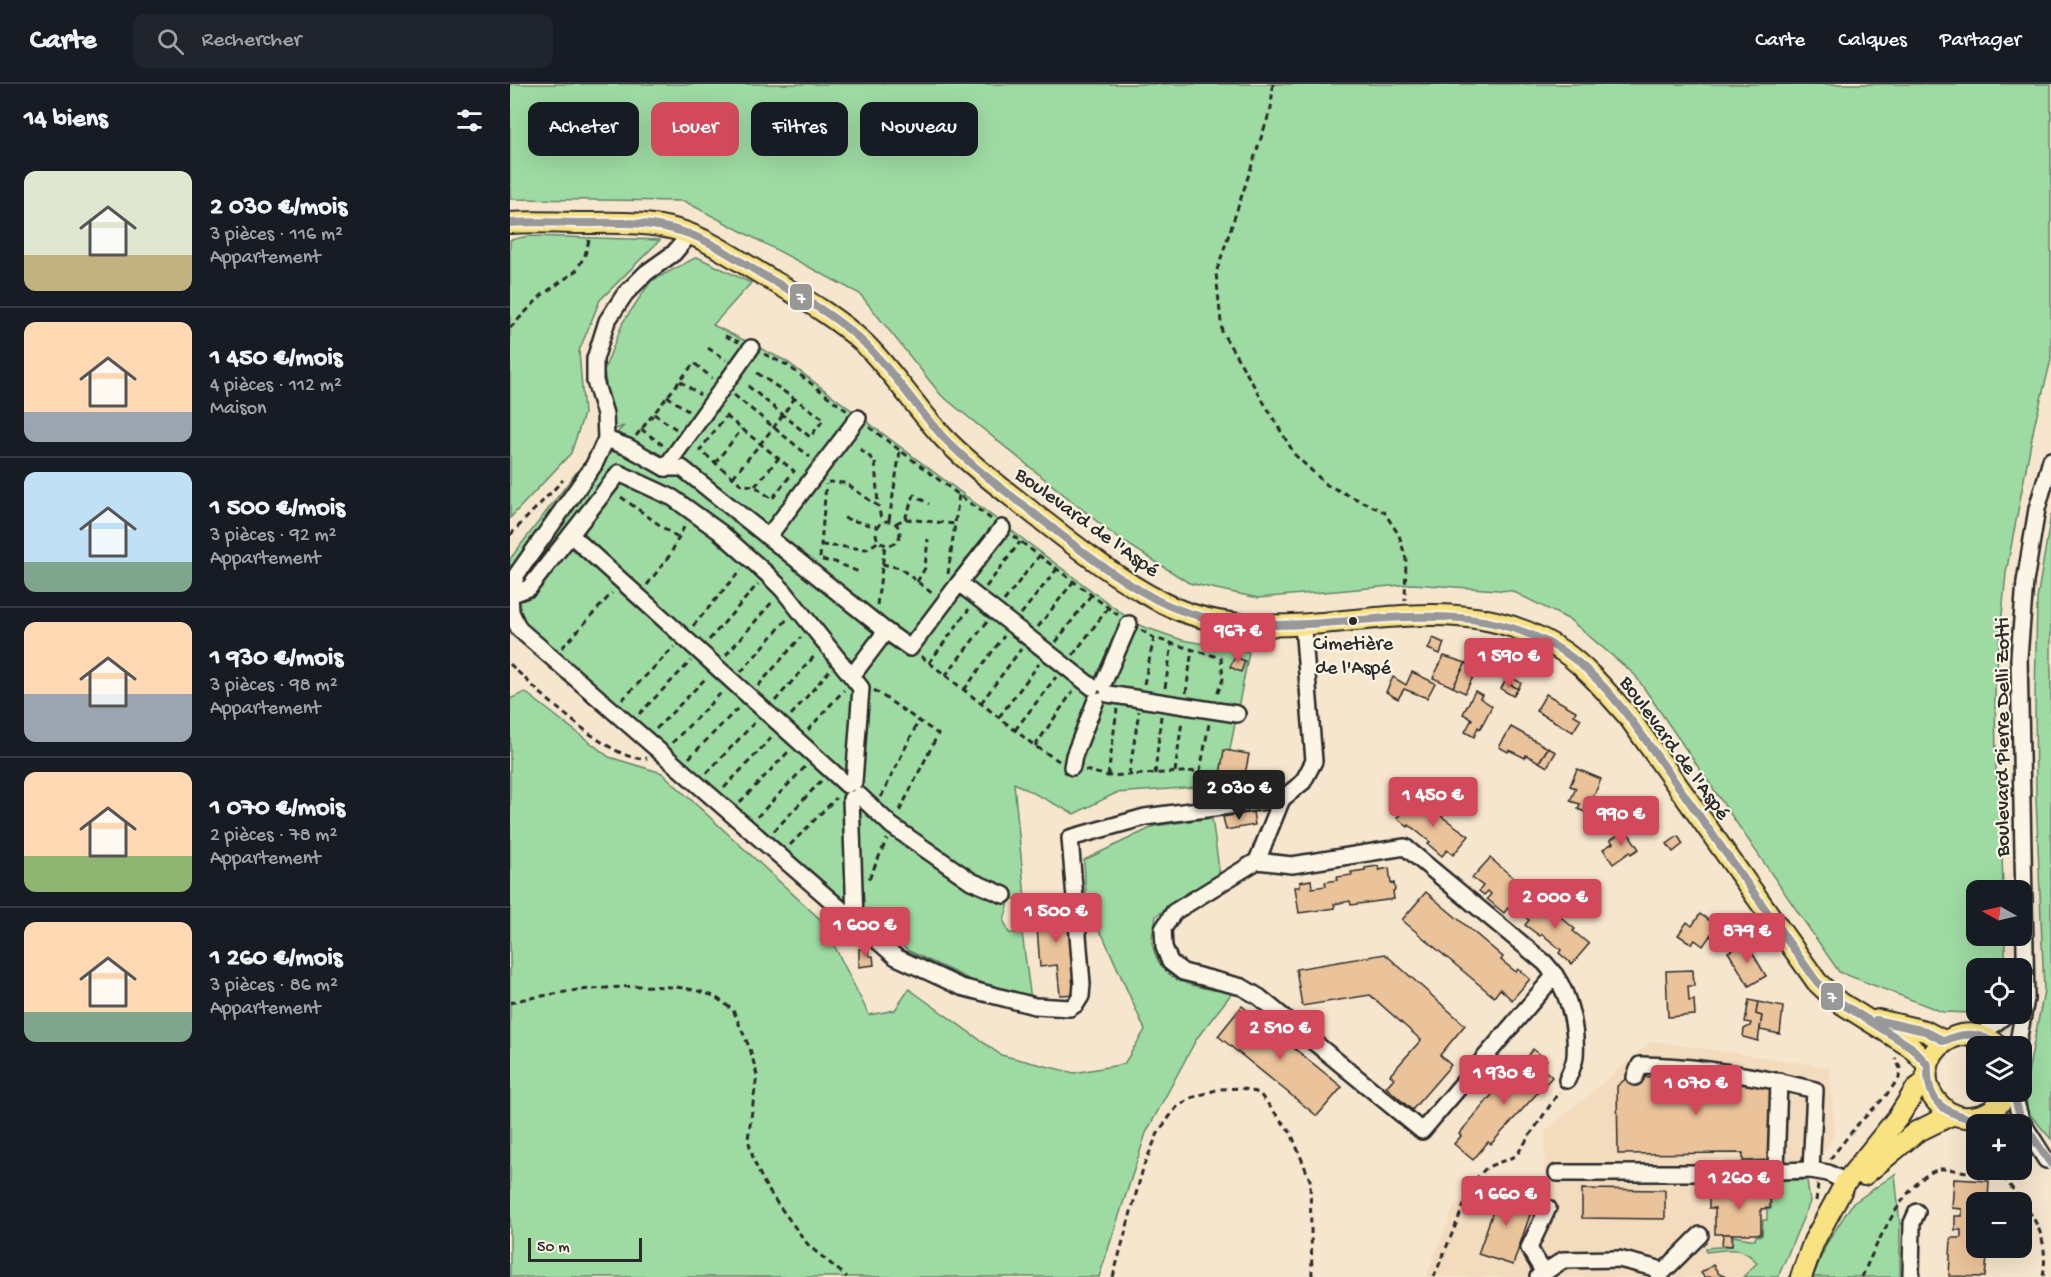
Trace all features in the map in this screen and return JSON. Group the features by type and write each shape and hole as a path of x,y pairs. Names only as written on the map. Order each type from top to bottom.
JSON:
{"main road":[{"name":"Boulevard de l'Aspé","path":"510,223 630,223 658,226 690,234 722,250 840,322 867,346 945,439 978,470 1132,586 1164,603 1223,623 1274,627 1406,615 1449,614 1493,621 1534,635 1565,653 1601,686 1628,716 1817,982 1836,1000 1911,1047 1928,1073 1935,1101 1962,1116"},
{"name":"Boulevard de l'Aspé","path":"1867,1019 1925,1031 1944,1041"},
{"path":"1801,1277 1814,1240 1846,1182 1886,1132 1928,1073 1937,1048 1944,1041 1962,1034 1981,1035"},
{"path":"1830,1213 1865,1174 1916,1132 1962,1116 1986,1114 2001,1102"}],"street":[{"path":"690,234 674,253 646,273 625,294 604,330 595,359 596,381 605,414 606,439 594,465 517,574 510,595 511,612 519,629 896,957 961,987 1035,1005 1070,1008 1081,996 1082,984 1070,838 1145,817 1282,799"},
{"path":"665,468 751,348"},
{"path":"768,537 821,478 858,418"},
{"path":"606,439 628,447 665,468 682,468 768,537 818,567 880,626 910,648 1002,528"},
{"name":"Boulevard Pierre Delli Zotti","path":"2023,958 2019,657 2026,571 2037,509 2051,460"},
{"path":"510,595 529,588 572,536 619,473 673,498 720,532 783,590 857,682"},
{"path":"572,536 892,826 971,881 1004,895"},
{"path":"959,583 1100,690 1237,714"},
{"path":"1072,767 1074,756 1100,690 1129,624"},
{"path":"1303,625 1314,761 1303,782 1282,799 1257,861 1174,912 1163,929 1164,947 1170,962 1183,972 1242,987 1259,997 1422,1131 1555,975"},
{"path":"855,920 851,791 857,682 880,626"},
{"path":"1257,861 1292,865 1405,847 1545,963 1555,975 1565,990 1574,1035 1575,1060 1567,1080"},
{"path":"1981,1035 1995,1024"},
{"path":"1635,1077 1640,1065 1673,1066 1779,1081 1815,1090 1811,1170"},
{"path":"1776,1170 1779,1081"},
{"path":"2016,1102 2021,1120 2049,1162"},
{"path":"1962,1116 1966,1117"},
{"path":"2032,1149 2049,1162"},
{"path":"1557,1173 1713,1173 1811,1170 1828,1173 1846,1182"},
{"path":"1548,1208 1529,1248 1541,1275 1563,1260 1619,1259 1655,1268 1660,1276 1700,1234"},
{"path":"1911,1277 1912,1223 1917,1212"}],"path":[{"path":"1273,84 1271,108 1216,273 1222,332 1295,455 1327,485 1383,512 1400,534 1406,560 1405,603"},
{"path":"510,328 542,295 576,271 585,255 591,223"},
{"path":"724,336 787,365 1129,624 1154,638 1221,658 1223,679 1211,710 1200,771 1108,776 1072,767 1056,760 1035,746 910,648"},
{"path":"708,348 737,368"},
{"path":"748,386 810,437 824,419 757,373"},
{"path":"680,381 712,403"},
{"path":"668,396 700,420"},
{"path":"733,477 794,399"},
{"path":"654,414 687,437"},
{"path":"726,416 742,429 794,471 772,500 756,486 742,484 700,450 726,416"},
{"path":"641,429 675,454"},
{"path":"715,463 742,429"},
{"path":"860,449 874,461 878,506 882,522"},
{"path":"889,520 900,451"},
{"path":"756,486 778,459"},
{"path":"510,536 566,477"},
{"path":"859,572 835,562 818,567 821,545 821,478 845,483 878,506"},
{"path":"905,519 914,495 929,504"},
{"path":"959,495 948,574 959,583"},
{"path":"621,497 679,539"},
{"path":"639,596 670,555 682,528 693,512"},
{"path":"844,518 877,527"},
{"path":"896,523 905,519 955,524"},
{"path":"889,520 900,528 900,535 897,541 885,545 876,535 877,527 889,520"},
{"path":"918,582 925,568 928,539"},
{"path":"821,545 867,549 879,541"},
{"path":"880,626 882,564 885,545"},
{"path":"882,564 900,568 944,603"},
{"path":"553,658 623,582"},
{"path":"510,664 539,693 585,731 620,752 642,759 663,753"},
{"path":"854,894 864,891 892,826 938,734 874,690 857,682"},
{"path":"1035,746 1100,690"},
{"path":"1100,690 1108,776"},
{"path":"875,810 919,720"},
{"path":"748,826 816,756"},
{"path":"764,841 832,770"},
{"path":"780,854 841,793 851,791"},
{"path":"510,1003 577,990 637,986 676,987 714,996 733,1010 750,1049 757,1075 748,1139 754,1161 764,1183 809,1246 847,1277"},
{"path":"1829,1159 1858,1124 1885,1097 1899,1078 1900,1068 1892,1053"},
{"path":"1434,1277 1474,1181 1487,1167 1516,1156 1567,1080"},
{"path":"1113,1277 1144,1165 1158,1131 1176,1108 1191,1098 1219,1089 1241,1088 1259,1093 1291,1134 1310,1180 1312,1277"},
{"path":"1862,1277 1899,1204 1926,1177 1941,1169 2005,1179 2039,1227 2046,1257 2043,1277"}],"shaded area":[{"path":"1652,1041 1830,1067 1835,1134 1809,1178 1777,1250 1772,1277 1426,1277 1454,1206 1488,1178 1544,1178 1545,1131"}],"green space":[{"path":"510,84 2051,84 2051,360 2034,427 2006,573 1995,687 1996,771 2001,808 2003,880 1966,880 1966,946 2005,946 2005,958 1966,958 1966,1013 1943,1012 1839,972 1635,675 1570,620 1512,591 1413,584 1258,598 1189,583 1115,536 941,395 860,294 684,201 510,199"},
{"path":"529,236 660,240 600,300 579,351 584,414 571,453 510,518 510,240"},
{"path":"697,257 751,283 713,325 786,361 1136,624 1182,640 1249,652 1223,785 1116,793 1074,814 1014,783 1025,898 1010,899 1004,921 1009,933 1022,933 1031,1000 975,982 909,951 510,620 510,559 582,465 624,426 613,430 604,370 623,322 651,281"},
{"path":"2051,515 2051,1139 2032,1114 2027,1111 2027,1102 2032,1102 2032,1052 2044,991 2036,798 2037,599"},
{"path":"525,692 609,757 662,773 822,921 869,1015 895,1010 909,989 1001,1055 1074,1073 1124,1064 1145,1030 1103,936 1087,915 1084,860 1155,826 1212,818 1220,877 1185,894 1156,916 1152,943 1156,957 1172,976 1194,986 1232,993 1197,1038 1146,1133 1099,1277 510,1277 510,699"},
{"path":"1895,1174 1900,1225 1900,1277 1813,1277 1827,1243 1852,1204"},
{"path":"1702,1179 1807,1180 1810,1202 1778,1277 1743,1277 1757,1263 1746,1253 1734,1250 1706,1252 1706,1248 1732,1246 1733,1236 1755,1240 1756,1236 1762,1235 1763,1220 1767,1220 1767,1210 1771,1209 1770,1190 1709,1190 1703,1187"}],"building":[{"path":"1433,638 1444,643 1440,654 1428,649"},
{"path":"1444,656 1466,663 1453,687 1433,678"},
{"path":"1235,657 1245,661 1241,672 1230,667"},
{"path":"1466,663 1477,669 1465,693 1453,687"},
{"path":"1412,672 1435,683 1427,698 1404,689 1398,699 1386,692 1393,677 1406,685"},
{"path":"1506,674 1521,683 1518,689 1505,681"},
{"path":"1505,681 1518,689 1513,696 1501,689"},
{"path":"1475,691 1482,695 1480,698 1492,706 1474,737 1465,732 1472,719 1463,714"},
{"path":"1546,694 1576,711 1574,715 1581,719 1573,732 1536,711"},
{"path":"1511,727 1548,748 1539,762 1526,755 1525,758 1499,747"},
{"path":"1548,748 1556,752 1547,767 1539,762"},
{"path":"1224,750 1249,754 1243,785 1219,781"},
{"path":"1577,769 1601,779 1589,808 1596,811 1592,818 1578,809 1580,804 1570,801 1576,788 1570,786"},
{"path":"1414,797 1469,836 1453,855 1447,850 1442,856 1428,844 1430,842 1397,818"},
{"path":"1253,812 1255,825 1226,830 1223,817"},
{"path":"1626,830 1639,849 1631,854 1630,852 1613,864 1603,849 1613,843 1610,840"},
{"path":"1678,836 1683,844 1673,852 1667,844"},
{"path":"1490,858 1527,889 1504,913 1487,899 1491,894 1488,891 1484,895 1479,891 1483,886 1472,878"},
{"path":"1378,866 1379,870 1389,868 1391,884 1394,883 1394,899 1351,905 1350,901 1334,904 1335,908 1299,913 1295,887 1300,887 1300,882 1311,880 1312,888 1326,886 1325,882 1338,880 1337,877 1352,875 1351,872"},
{"path":"1426,892 1503,957 1501,960 1516,972 1518,969 1530,979 1512,1000 1500,989 1494,997 1402,920"},
{"path":"1541,895 1554,906 1551,909 1589,944 1572,964 1559,953 1561,950 1542,934 1540,936 1525,925 1529,920 1524,916"},
{"path":"1054,899 1055,913 1070,912 1077,994 1060,995 1057,965 1040,967 1035,901"},
{"path":"1700,914 1717,926 1703,946 1695,940 1692,944 1678,935 1687,922 1692,926"},
{"path":"1717,926 1724,931 1717,941 1710,936"},
{"path":"1746,942 1766,976 1749,986 1728,952"},
{"path":"868,948 869,956 873,956 874,965 859,967 859,949"},
{"path":"1385,954 1465,1025 1440,1055 1451,1065 1412,1110 1386,1087 1394,1078 1390,1075 1421,1040 1370,995 1302,1006 1296,969"},
{"path":"1693,970 1694,986 1688,986 1689,1001 1694,1000 1695,1015 1668,1017 1666,971"},
{"path":"1749,1000 1758,1002 1756,1014 1762,1016 1758,1041 1743,1037 1744,1029 1751,1023 1745,1022"},
{"path":"1758,1002 1783,1007 1780,1034 1760,1030 1762,1016 1756,1014"},
{"path":"1242,1006 1342,1087 1317,1116 1218,1036"},
{"path":"1533,1049 1547,1060 1541,1067 1552,1077 1491,1144 1488,1142 1473,1160 1454,1144 1461,1136 1459,1134 1495,1091 1505,1100 1513,1091 1504,1084"},
{"path":"1742,1076 1772,1084 1773,1160 1743,1161 1743,1153 1618,1154 1617,1086 1628,1077"},
{"path":"1954,1179 1989,1181 1988,1192 1966,1192 1966,1258 1987,1258 1985,1277 1949,1276 1951,1238 1961,1238 1961,1230 1955,1230 1955,1216 1962,1216 1962,1209 1952,1208"},
{"path":"1501,1189 1528,1198 1527,1201 1534,1203 1513,1265 1478,1254"},
{"path":"1582,1189 1665,1190 1665,1219 1582,1218"},
{"path":"1709,1191 1770,1192 1770,1208 1761,1209 1761,1234 1715,1234 1715,1208 1709,1208"},
{"path":"1723,1234 1732,1234 1732,1246 1722,1245"},
{"path":"1713,1265 1719,1274 1726,1277 1704,1277 1701,1273"}],"transit line":[{"name":"7","path":"510,223 644,224 690,234 720,249 814,305 854,334 877,356 934,427 964,458 1092,559 1157,600 1207,618 1258,625 1416,617 1468,619 1518,630 1567,654 1599,682 1629,717 1817,982 1836,1000 1911,1047 1928,1065 1929,1081 1937,1102 1945,1109 1966,1117"},
{"name":"7","path":"1876,1020 1925,1031 1944,1041 1966,1035 1980,1036"},
{"name":"7","path":"2016,1102 2021,1120 2051,1164"}],"place":[{"name":"Cimetière de l'Aspé","path":"1353,621"}]}
